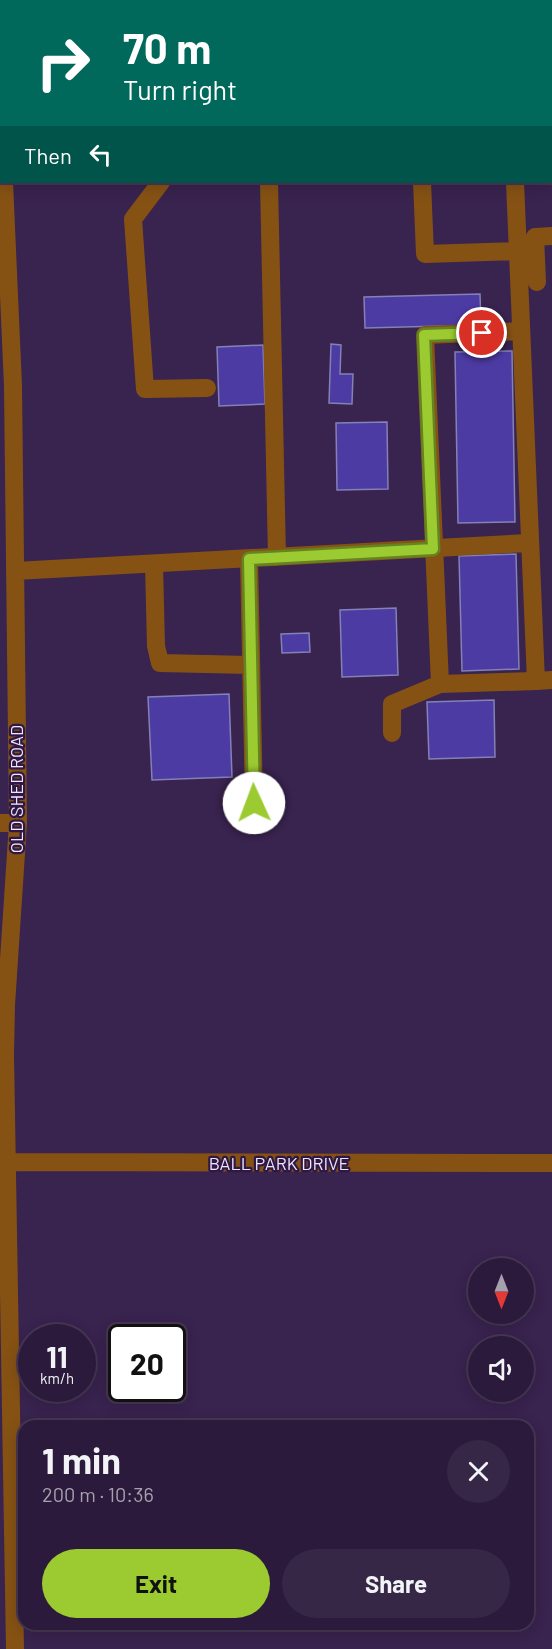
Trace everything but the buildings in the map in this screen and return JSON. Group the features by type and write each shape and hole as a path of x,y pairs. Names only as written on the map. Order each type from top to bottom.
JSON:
{"street":[{"name":"OLD SHED ROAD","path":"4,183 4,265 13,387 15,571 6,1005 6,1162 15,1649"},
{"path":"160,183 133,219 145,389 207,388"},
{"path":"269,183 277,557"},
{"path":"422,183 425,254 518,251"},
{"path":"392,734 392,704 440,684 544,681 528,543 515,183"},
{"path":"537,282 535,237 552,236"},
{"path":"440,684 424,335 521,331"},
{"path":"15,571 528,543"},
{"path":"249,559 254,803"},
{"path":"154,565 156,646 160,663 250,665"},
{"name":"BALL PARK DRIVE","path":"6,1162 552,1163"}],"route":[{"path":"254,803 249,559 433,549 424,335 482,333"}]}
